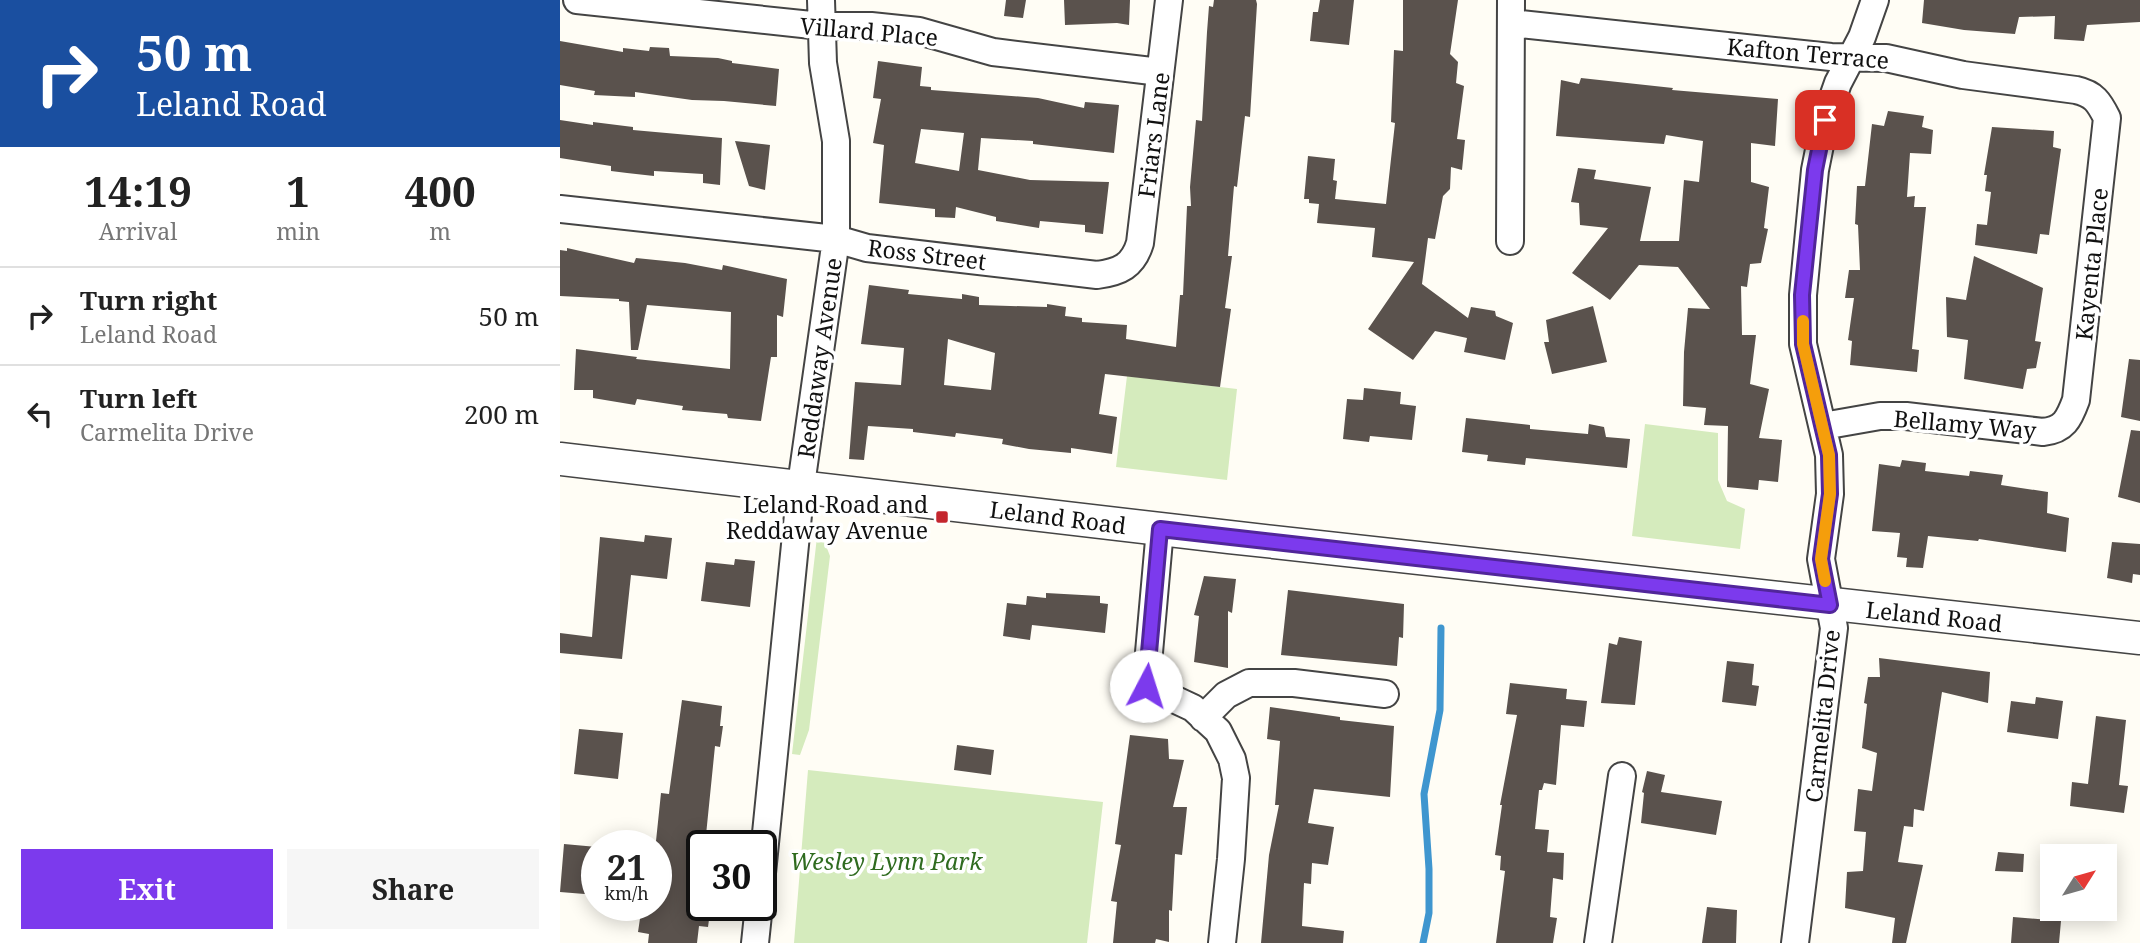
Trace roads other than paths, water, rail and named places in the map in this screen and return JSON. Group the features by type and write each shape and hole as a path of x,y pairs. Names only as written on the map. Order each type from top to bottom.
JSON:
{"street":[{"name":"Villard Place","path":"577,0 821,26 871,26 919,31 993,52 1160,72"},
{"name":"Reddaway Avenue","path":"766,830 801,485 836,239 836,141 827,94 821,0"},
{"name":"Friars Lane","path":"1127,267 1136,256 1140,243 1169,0"},
{"name":"Carmelita Drive","path":"1795,943 1834,628 1821,559 1830,494 1829,455 1803,344 1802,295 1815,170 1825,120 1838,83 1862,37 1875,0"},
{"name":"Kafton Terrace","path":"1511,12 1850,59 1886,58 1963,75 2076,90 2090,93 2100,102"},
{"path":"1510,241 1511,12"},
{"name":"Kayenta Place","path":"2064,425 2076,400 2106,132 2107,118 2100,102"},
{"name":"Ross Street","path":"560,209 836,239 867,248 1097,275 1113,273 1127,267"},
{"name":"Bellamy Way","path":"1823,426 1880,416 1906,416 2043,432 2054,431 2064,425"},
{"name":"Leland Road","path":"560,459 1830,605 2140,638"},
{"path":"1160,529 1146,686 1193,708 1218,732 1232,759 1236,778 1222,943"},
{"path":"1203,718 1226,695 1249,683 1294,683 1385,694"},
{"path":"1598,943 1622,776"},
{"path":"755,943 757,921"}],"waterway":[{"path":"1423,943 1429,913 1424,794 1440,710 1441,628"}],"place":[{"name":"Leland Road and Reddaway Avenue","path":"942,517"}],"park label":[{"name":"Wesley Lynn Park","path":"886,861"}]}
